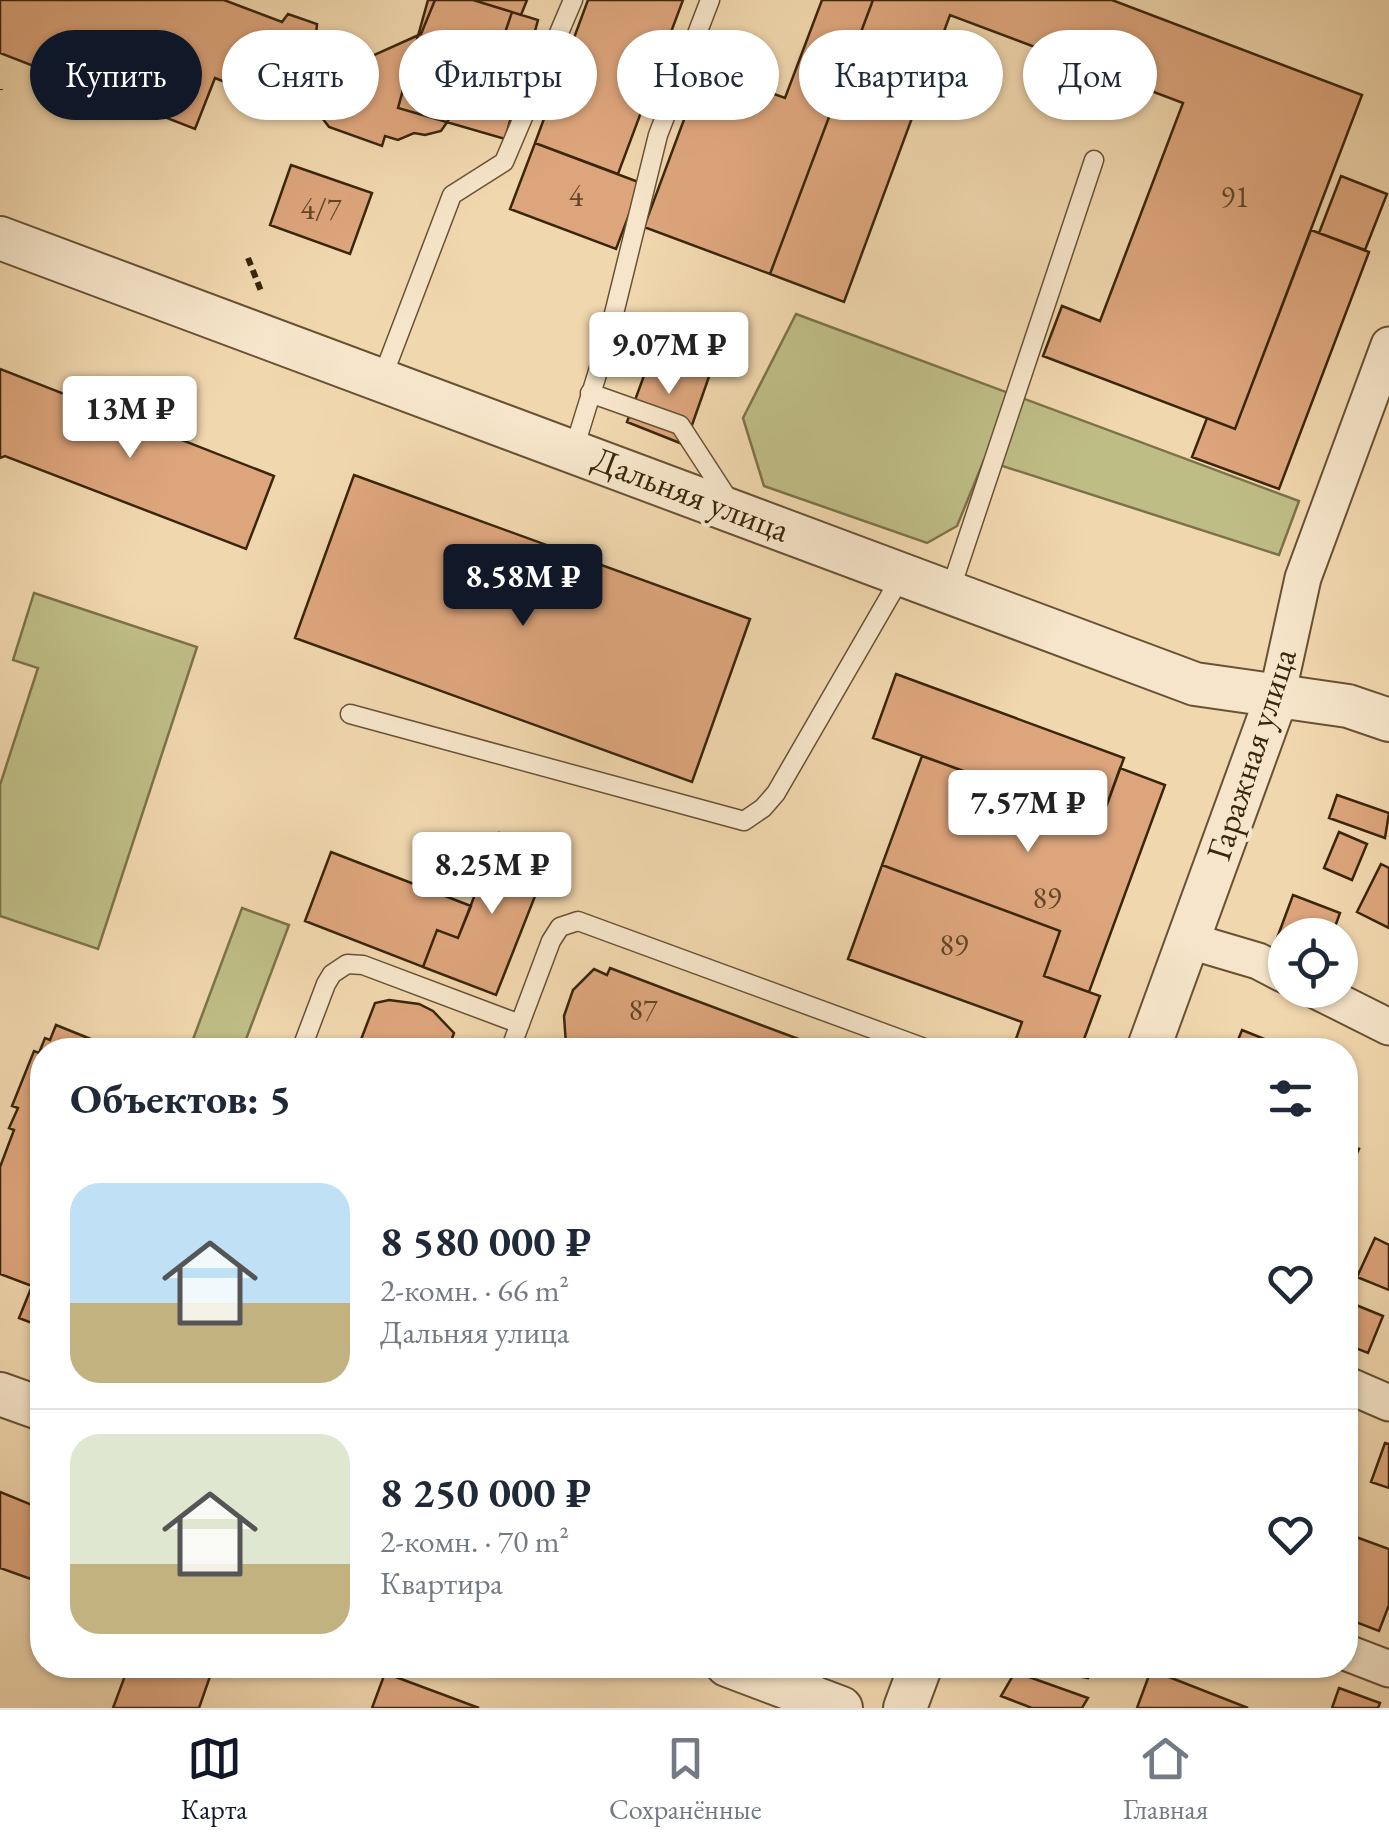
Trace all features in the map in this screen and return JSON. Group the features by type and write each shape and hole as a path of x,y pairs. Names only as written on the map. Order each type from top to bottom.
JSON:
{"street":[{"name":"Дальняя улица","path":"0,238 574,449 1195,684 1348,706 1389,720"},
{"name":"Гаражная улица","path":"1152,1038 1277,696 1303,578 1389,345"},
{"path":"1187,940 1268,966"},
{"path":"1351,1008 1389,1027"},
{"path":"1358,1390 1389,1403"},
{"path":"0,1394 30,1405"},
{"path":"1358,1657 1389,1669"},
{"path":"778,1678 822,1689"},
{"path":"905,1708 916,1678"}],"lane":[{"path":"381,380 452,195 504,162 573,0"},
{"path":"574,449 607,342 658,135 710,0"},
{"path":"949,592 1094,160"},
{"path":"590,392 680,425 736,511"},
{"path":"350,714 744,821 776,793 902,574"},
{"path":"515,1038 550,941 560,926 578,922 897,1038"},
{"path":"306,1038 326,984 332,974 347,964 362,966 520,1024"}],"path":[{"path":"248,258 260,291"}],"shaded area":[{"path":"796,314 1299,501 1279,555 984,460 957,526 927,543 764,486 743,418"},
{"path":"34,593 197,647 98,949 0,916 0,785 38,668 13,660"},
{"path":"242,908 289,925 247,1038 193,1038"}],"building":[{"path":"0,0 224,0 282,22 288,14 317,24 316,30 222,30 222,81 215,78 202,111 202,30 30,30 30,65 0,53"},
{"path":"428,0 473,0 538,20 535,30 420,30"},
{"path":"435,0 527,0 521,15 512,12 506,30 423,30"},
{"path":"588,0 683,0 672,30 617,30 617,120 638,120 618,174 535,143 544,120 597,120 597,30 577,30"},
{"path":"822,0 873,0 862,30 811,30"},
{"path":"873,0 1112,0 1362,95 1235,429 1043,356 1062,306 1100,321 1183,103 1157,93 1157,30 1023,30 1023,43 1003,35 1003,30 990,30 950,15 944,30 862,30"},
{"path":"399,44 399,120 449,120 441,131 414,133 398,140 385,136 382,146 329,127 324,120 379,120 379,53"},
{"path":"799,61 799,120 828,120 770,274 644,227 684,120 779,120 779,96 785,98"},
{"path":"172,120 199,120 195,129"},
{"path":"439,120 510,120 505,139"},
{"path":"828,120 911,120 844,302 770,274"},
{"path":"535,143 641,183 616,249 510,209"},
{"path":"291,165 372,193 350,254 270,225"},
{"path":"1341,176 1387,194 1365,250 1319,233"},
{"path":"1311,230 1369,252 1279,489 1192,457 1207,418 1235,429"},
{"path":"653,351 711,371 685,445 627,422"},
{"path":"0,369 274,476 246,549 5,456 0,458"},
{"path":"354,475 750,619 692,782 295,638"},
{"path":"896,674 1124,758 1101,821 873,738"},
{"path":"922,756 1101,821 1120,768 1165,785 1089,992 1044,976 1060,931 882,865"},
{"path":"1337,795 1389,813 1385,838 1329,818"},
{"path":"1339,832 1367,844 1352,880 1324,868"},
{"path":"499,833 552,853 496,995 423,967 437,930 458,938"},
{"path":"331,852 471,906 458,938 437,930 423,967 305,921"},
{"path":"1381,864 1389,868 1389,928 1357,912"},
{"path":"882,865 1060,931 1044,976 1100,996 1084,1038 1016,1038 1022,1022 848,959"},
{"path":"1293,895 1340,913 1338,918 1284,918"},
{"path":"610,968 796,1038 566,1038 564,1016 573,990 594,969 607,975"},
{"path":"389,1000 419,1004 433,1011 454,1033 452,1038 362,1038 375,1003"},
{"path":"56,1025 88,1038 51,1038"},
{"path":"1242,1030 1262,1038 1239,1038"},
{"path":"30,1061 30,1285 0,1274 0,1167 14,1130 9,1128 18,1108 12,1106"},
{"path":"1375,1238 1389,1245 1389,1290 1358,1275"},
{"path":"30,1291 30,1322 19,1318"},
{"path":"1358,1306 1383,1316 1368,1353 1358,1349"},
{"path":"1385,1443 1389,1444 1389,1488 1371,1482"},
{"path":"0,1492 30,1504 30,1579 0,1568"},
{"path":"1358,1538 1389,1549 1389,1605 1379,1631 1358,1623"},
{"path":"124,1678 209,1678 199,1708 113,1708"},
{"path":"383,1678 398,1678 479,1708 372,1708"},
{"path":"1012,1678 1032,1678 1088,1698 1082,1708 1032,1708 1001,1696"},
{"path":"1148,1678 1171,1678 1248,1708 1137,1708"},
{"path":"1339,1688 1380,1703 1378,1708 1332,1708"}]}
